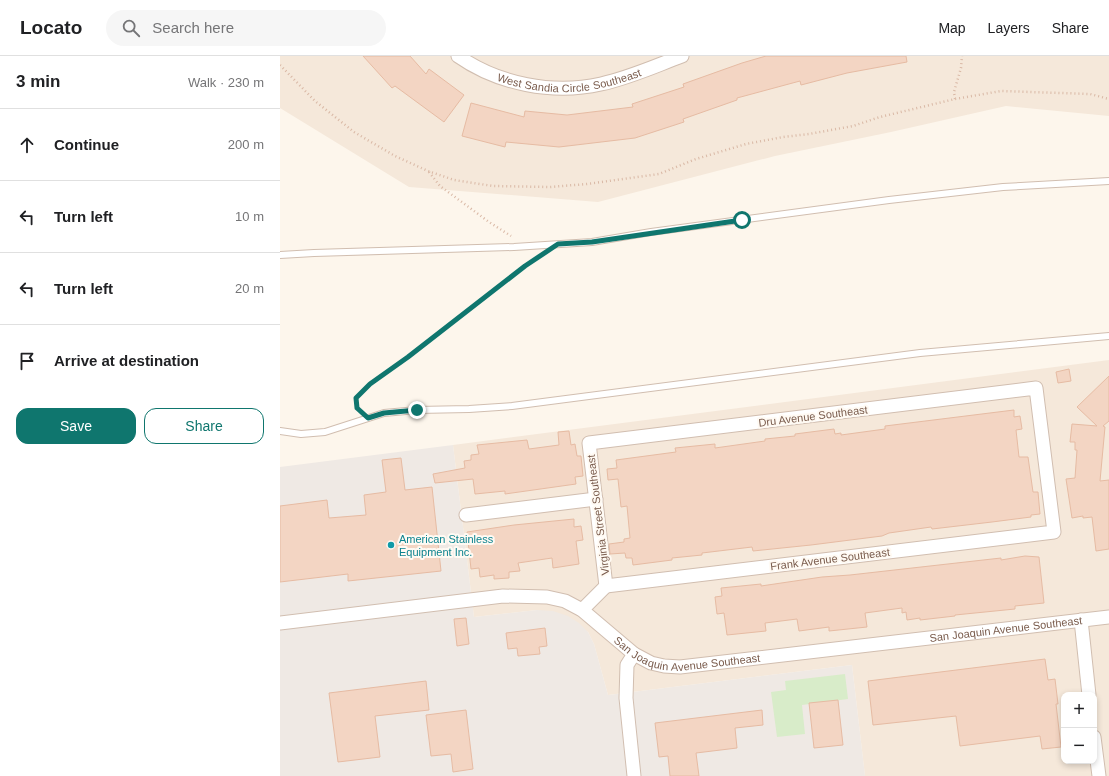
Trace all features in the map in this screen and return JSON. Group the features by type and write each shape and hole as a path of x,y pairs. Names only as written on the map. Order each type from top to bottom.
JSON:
{"street":[{"name":"West Sandia Circle Southeast","path":"458,56 490,73 512,81 535,86 562,88 602,84 682,56"},
{"name":"Dru Avenue Southeast","path":"589,443 1036,388 1054,532"},
{"name":"Virginia Street Southeast","path":"589,443 606,586"},
{"path":"466,515 596,499"},
{"name":"Frank Avenue Southeast","path":"606,586 1054,532"},
{"path":"582,610 606,586"},
{"name":"San Joaquin Avenue Southeast","path":"280,622 503,596 547,597 565,601 582,610 634,654 651,663 680,667 1109,617"},
{"path":"1081,620 1089,692"},
{"path":"634,654 627,665 626,698 634,776"},
{"path":"1097,764 1098,776"}],"lane":[{"path":"280,255 314,252 526,246 592,242 659,231 889,200 1003,187 1109,181"},
{"path":"280,431 301,434 325,432 391,412 512,406 920,353 1109,336"}],"path":[{"path":"955,99 954,92 961,68 962,56"},
{"path":"280,65 315,101 354,132 395,156 428,171 454,180 493,186 550,187 587,184 659,174 696,159 746,144 853,126 880,116 955,99 1001,91 1090,94 1109,99"},
{"path":"428,171 440,186 488,222 526,246"},
{"path":"368,418 357,408 356,398 370,384 408,357 525,266 558,244"}],"shaded area":[{"path":"280,56 1109,56 1109,116 1006,106 775,156 598,202 409,187 280,108"},
{"path":"1109,360 1109,776 865,776 852,665 608,695 594,644 588,632 537,610 474,617 453,445"},
{"path":"453,445 474,617 537,610 553,611 568,616 579,623 588,632 594,644 608,695 852,665 865,776 280,776 280,467"}],"green space":[{"path":"845,674 848,699 802,705 805,734 777,737 771,692 786,690 785,681"}],"building":[{"path":"363,56 410,56 426,74 429,69 464,95 444,122 395,86 392,88"},
{"path":"766,56 906,56 907,62 847,73 801,85 800,81 737,98 737,100 683,119 684,122 635,138 559,147 506,142 505,147 462,136 471,103 524,117 525,111 567,115 633,107 632,104 684,87 683,84"},
{"path":"1069,369 1071,381 1058,383 1056,372"},
{"path":"1109,376 1109,421 1103,426 1105,427 1100,481 1109,480 1109,549 1096,551 1092,517 1083,518 1083,516 1072,518 1066,479 1075,478 1077,450 1075,450 1075,442 1070,442 1072,424 1097,426 1077,407"},
{"path":"1014,410 1014,417 1020,416 1022,429 1016,430 1019,457 1028,457 1033,492 1038,492 1040,514 1031,515 1031,517 932,529 931,527 889,533 882,536 811,545 753,551 752,547 702,553 702,555 672,558 672,560 633,565 632,558 626,558 625,553 610,554 609,544 624,542 624,539 630,538 627,506 621,507 618,479 608,480 607,469 617,468 616,460 676,452 675,448 715,444 715,448 765,441 765,439 795,436 795,434 834,429 835,434 841,433 841,435 885,429 885,426"},
{"path":"569,431 571,445 575,444 577,456 581,456 583,476 575,477 576,484 505,494 505,491 475,494 473,479 435,483 433,474 465,468 464,461 471,460 471,455 479,454 477,445 527,440 529,449 559,445 558,432"},
{"name":"American Stainless Equipment Inc.","path":"401,458 405,490 432,487 441,571 348,581 348,574 280,582 280,506 327,500 329,518 366,515 364,495 386,492 382,460"},
{"path":"574,519 574,527 581,526 583,540 576,541 579,564 553,568 552,558 518,563 520,571 509,572 509,578 494,579 494,575 480,577 479,568 471,569 467,532 514,525"},
{"path":"1025,556 1039,557 1044,603 1015,606 1015,609 920,620 920,618 907,620 906,612 902,613 902,608 865,613 867,627 829,631 829,627 799,631 797,619 765,623 766,631 727,635 724,613 717,614 715,597 722,596 721,588 761,584 761,586 822,577 1001,558 1001,560"},
{"path":"466,618 469,644 457,646 454,619"},
{"path":"545,628 547,646 539,647 540,654 518,656 517,648 508,649 506,633"},
{"path":"1045,659 1048,680 1055,679 1058,704 1056,704 1061,747 1042,749 1040,736 960,746 956,716 873,725 868,681"},
{"path":"426,681 429,710 375,716 380,757 338,762 329,693"},
{"path":"838,700 843,745 814,748 809,703"},
{"path":"466,710 473,769 453,772 451,754 431,756 426,715"},
{"path":"762,710 763,725 735,728 737,748 696,753 699,776 670,776 668,756 659,757 655,723"}],"place":[{"name":"American Stainless Equipment Inc.","path":"391,545"}],"route":[{"path":"417,410 384,413 368,418 357,408 356,398 370,384 408,357 525,266 558,244 592,242 651,232 742,220"}]}
